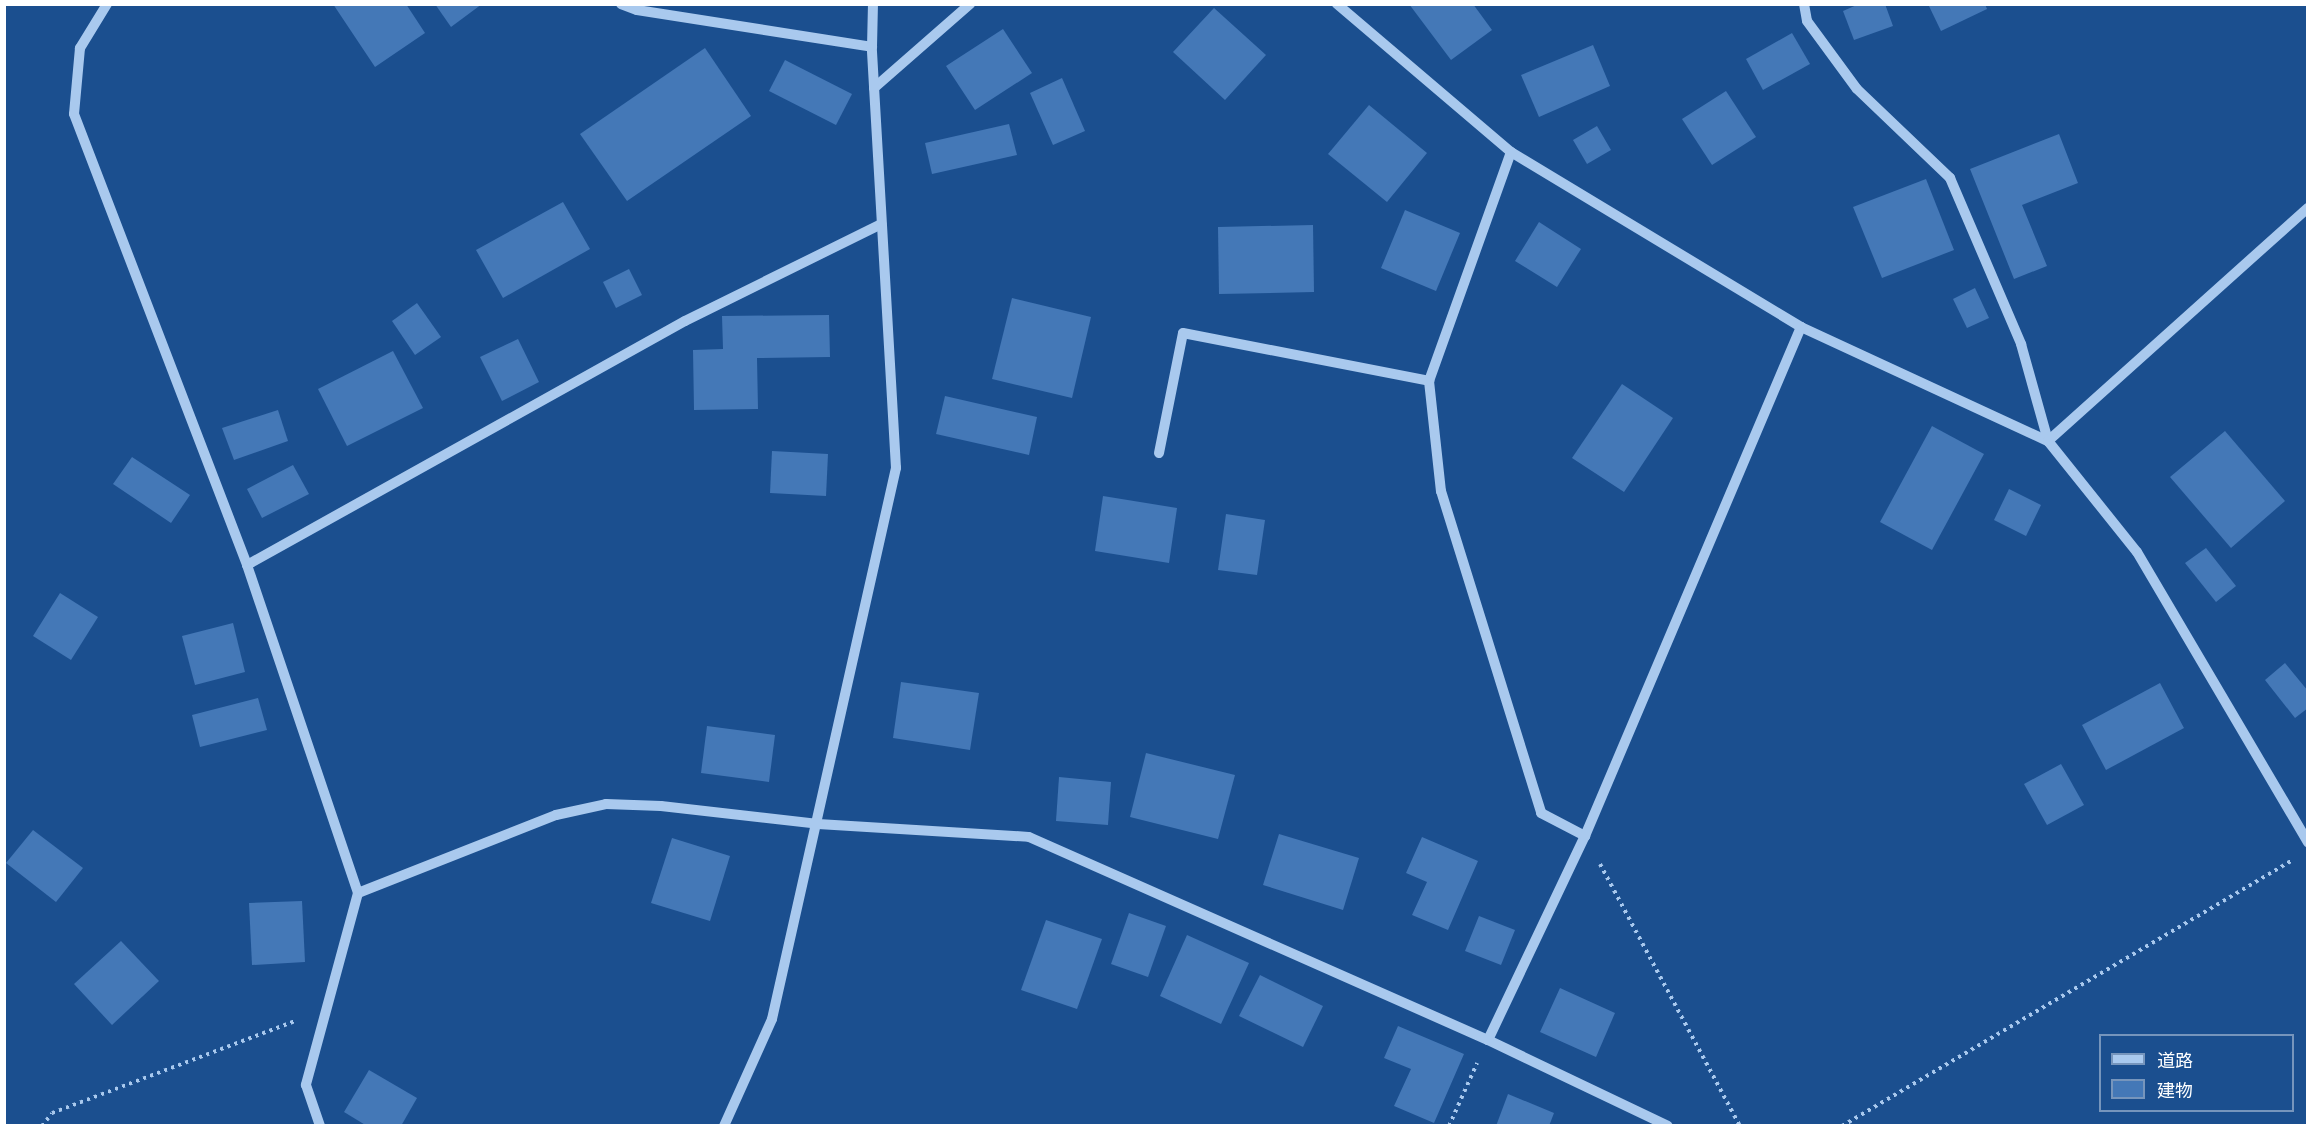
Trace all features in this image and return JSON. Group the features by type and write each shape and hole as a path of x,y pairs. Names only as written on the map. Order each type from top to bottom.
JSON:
{"street":[{"path":"107,4 80,48 74,114 247,565 358,893 306,1085 320,1125"},
{"path":"621,4 637,10 872,47"},
{"path":"724,1125 772,1019 818,824 896,468 874,88 873,4"},
{"path":"874,88 970,4"},
{"path":"1337,4 1510,152 1801,327 2048,441"},
{"path":"1804,4 1807,21 1857,89 1950,178 2021,344 2048,441 2137,552 2307,842"},
{"path":"1510,152 1429,381 1441,491 1541,813 1585,836"},
{"path":"2048,441 2307,208"},
{"path":"247,565 686,321 881,224"},
{"path":"1488,1040 1585,836 1801,327"},
{"path":"1159,453 1183,333 1429,381"},
{"path":"358,893 556,815 606,804 661,806 818,824 1029,837 1488,1040 1668,1125"}],"path":[{"path":"1585,836 1740,1125"},
{"path":"1842,1125 2297,857"},
{"path":"42,1125 52,1113 328,1010"},
{"path":"1449,1125 1488,1040"}],"building":[{"path":"333,4 406,4 425,33 375,67"},
{"path":"435,4 482,4 451,27"},
{"path":"1409,4 1473,4 1492,30 1451,60"},
{"path":"1859,4 1885,4 1893,26 1854,40 1843,11"},
{"path":"1928,4 1985,4 1987,9 1941,31"},
{"path":"1214,8 1266,55 1225,100 1173,52"},
{"path":"1003,29 1032,73 975,110 946,66"},
{"path":"1792,33 1810,64 1763,90 1746,59"},
{"path":"1593,45 1610,86 1539,117 1521,75"},
{"path":"705,48 751,116 627,201 580,134"},
{"path":"785,60 852,94 836,125 769,91"},
{"path":"1062,78 1085,131 1053,145 1030,93"},
{"path":"1726,91 1756,137 1712,165 1682,119"},
{"path":"1369,105 1427,153 1387,202 1328,154"},
{"path":"1009,124 1017,155 932,174 925,143"},
{"path":"1597,126 1611,150 1587,164 1573,140"},
{"path":"2059,134 2078,183 2022,205 2047,266 2014,279 1970,169"},
{"path":"1926,179 1954,250 1882,278 1853,207"},
{"path":"563,202 590,249 503,298 476,250"},
{"path":"1405,210 1460,233 1436,291 1381,268"},
{"path":"1539,222 1581,249 1557,287 1515,261"},
{"path":"1313,225 1314,292 1219,294 1218,227"},
{"path":"629,269 642,295 616,308 603,282"},
{"path":"1975,288 1989,318 1967,328 1953,299"},
{"path":"1012,298 1091,317 1072,398 992,379"},
{"path":"417,303 441,337 415,355 392,321"},
{"path":"829,315 830,357 757,358 758,409 694,410 693,350 723,349 722,316"},
{"path":"518,339 539,382 502,401 480,357"},
{"path":"393,351 423,408 347,446 318,389"},
{"path":"1622,384 1673,418 1624,492 1572,458"},
{"path":"945,396 1037,417 1029,455 936,434"},
{"path":"278,410 288,441 234,460 222,428"},
{"path":"1932,426 1984,454 1932,550 1880,522"},
{"path":"2225,431 2285,501 2231,548 2170,477"},
{"path":"772,451 828,454 826,496 770,493"},
{"path":"132,457 190,495 171,523 113,484"},
{"path":"293,465 309,494 262,518 247,489"},
{"path":"2009,489 2041,505 2026,536 1994,520"},
{"path":"1103,496 1177,508 1169,563 1095,551"},
{"path":"1226,514 1265,520 1257,575 1218,570"},
{"path":"2206,548 2236,586 2216,602 2185,563"},
{"path":"60,593 98,617 71,660 33,636"},
{"path":"233,623 245,672 195,685 182,636"},
{"path":"2285,663 2308,691 2308,708 2295,718 2265,680"},
{"path":"901,682 979,693 970,750 893,738"},
{"path":"2160,683 2184,728 2106,770 2082,725"},
{"path":"258,698 267,730 200,747 192,715"},
{"path":"707,726 775,735 769,782 701,773"},
{"path":"1146,753 1235,775 1218,839 1130,817"},
{"path":"2061,764 2084,805 2047,825 2024,784"},
{"path":"1059,777 1111,782 1108,825 1056,821"},
{"path":"33,830 83,868 56,902 6,863"},
{"path":"1279,834 1359,858 1343,910 1263,885"},
{"path":"1422,837 1478,861 1448,930 1412,915 1427,882 1406,873"},
{"path":"672,838 730,856 710,921 651,903"},
{"path":"302,901 305,962 252,965 249,903"},
{"path":"1129,913 1166,926 1148,977 1111,964"},
{"path":"1479,916 1515,930 1501,965 1465,951"},
{"path":"1046,920 1102,939 1077,1009 1021,990"},
{"path":"1187,935 1249,963 1221,1024 1160,996"},
{"path":"121,941 159,981 112,1025 74,984"},
{"path":"1260,975 1323,1006 1303,1047 1239,1016"},
{"path":"1560,988 1615,1013 1596,1057 1540,1032"},
{"path":"1398,1026 1464,1054 1434,1123 1394,1106 1411,1069 1384,1058"},
{"path":"369,1070 417,1098 401,1126 367,1126 344,1112"},
{"path":"1508,1094 1554,1113 1549,1126 1496,1126"}]}
